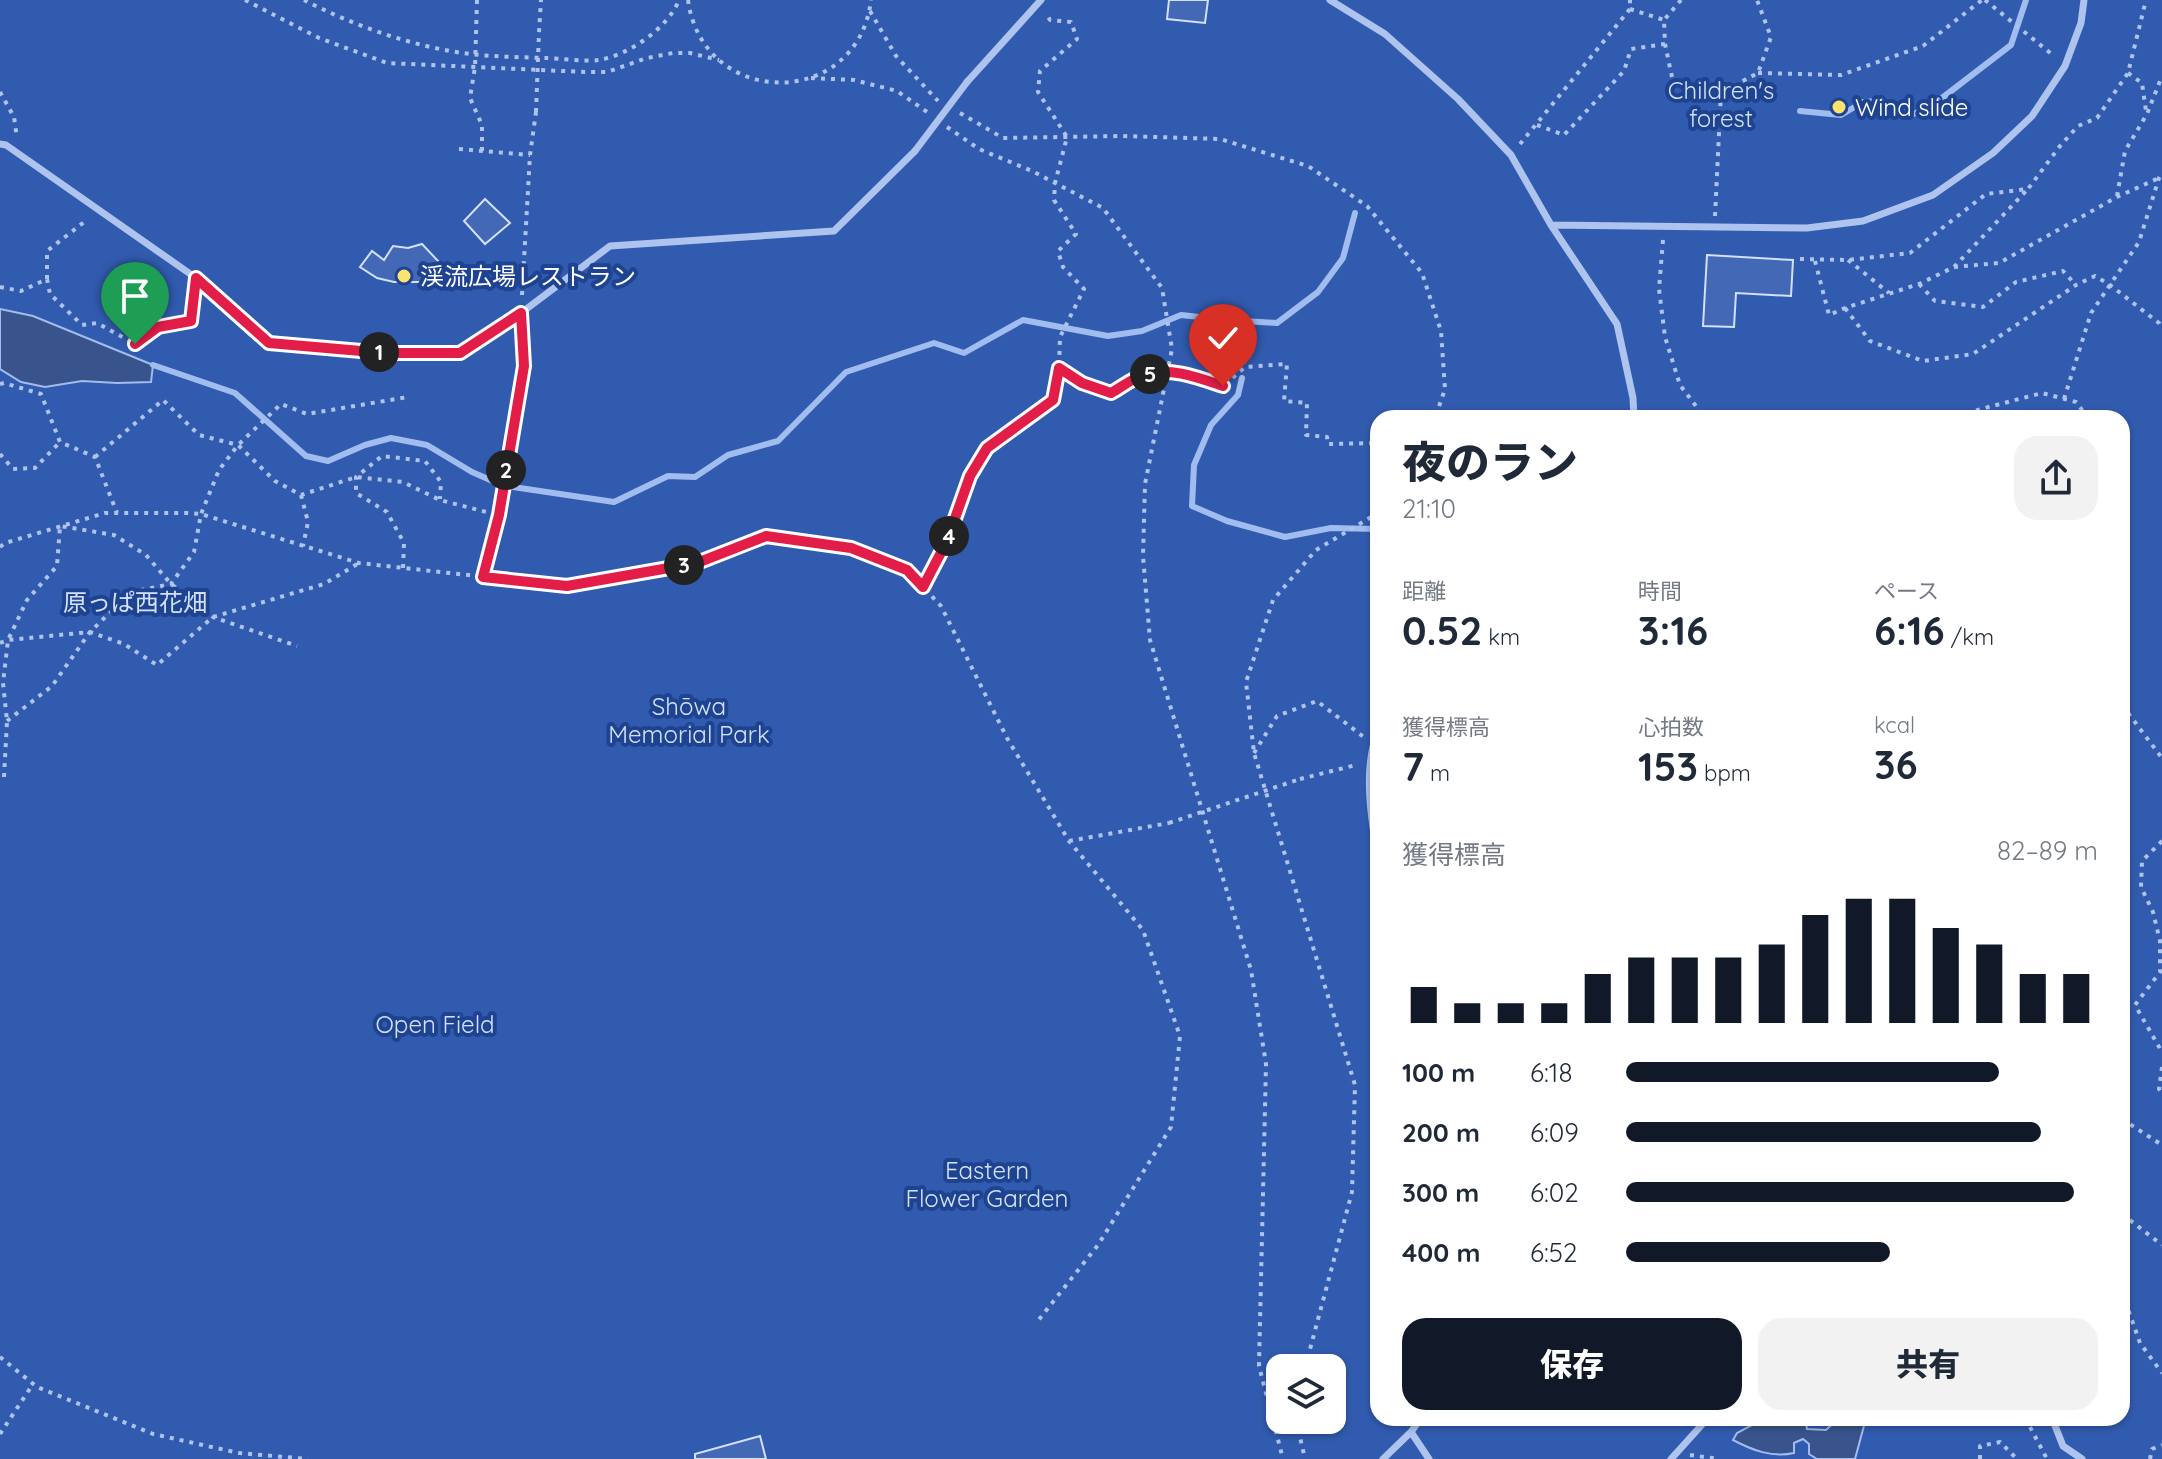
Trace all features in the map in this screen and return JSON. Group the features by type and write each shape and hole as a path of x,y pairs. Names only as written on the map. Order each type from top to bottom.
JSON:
{"street":[{"path":"1330,0 1385,34 1458,99 1511,155 1551,225 1617,324 1634,410"},
{"path":"1551,225 1807,228 1863,221 1933,195 1993,153 2032,116 2065,66 2081,23 2084,0"},
{"path":"0,144 18,153 196,278 269,343 384,353 460,353 521,313 610,246 834,231 915,151 967,82 1040,1"},
{"path":"1383,1459 1415,1426"},
{"path":"1674,1456 1701,1426"},
{"path":"2055,1426 2063,1446 2082,1459"},
{"path":"1411,1432 1429,1459"}],"path":[{"path":"245,0 319,38 387,63 607,72 673,53 690,53 719,60"},
{"path":"304,0 335,16 407,40 476,55 599,60 641,44 666,20 679,0"},
{"path":"477,0 476,55 470,98 482,125 482,151"},
{"path":"483,577 499,515 524,366 521,313 541,0"},
{"path":"688,0 696,30 706,47 739,74 779,84 811,78 854,80 897,91 932,116"},
{"path":"811,78 828,70 849,51 865,28 871,0"},
{"path":"1511,155 1630,9 1630,0"},
{"path":"1681,0 1664,20 1665,44 1672,77 1692,90 1721,92 1758,73 1841,75 1923,46 1984,0 2041,45"},
{"path":"1757,0 1771,37 1758,73"},
{"path":"1815,260 1829,315 1919,284 1954,267 2028,189 2078,126 2097,118 2128,73 2146,0"},
{"path":"923,587 947,541 970,476 987,448 1053,400 1059,368 1060,337 1084,289 1063,267 1058,251 1076,234 1054,200 1055,183 1067,137 1038,92 1040,71 1077,39 1071,22 1050,20 1040,1"},
{"path":"1630,9 1664,20"},
{"path":"870,11 896,56 938,100"},
{"path":"1536,125 1564,135 1624,71 1631,49 1665,44"},
{"path":"2128,73 2142,83 2147,114"},
{"path":"2117,197 2125,151 2147,114 2162,76"},
{"path":"0,92 14,117 18,153"},
{"path":"1714,227 1721,92"},
{"path":"951,108 1003,138 1123,136 1220,139 1308,166 1367,206 1422,273 1441,331 1445,389 1438,410"},
{"path":"944,124 979,149 1032,171 1103,208 1162,288 1172,349 1145,484 1143,556 1150,640 1251,970 1266,1064 1259,1366 1283,1459"},
{"path":"459,149 530,155"},
{"path":"1954,267 1999,263 2160,176"},
{"path":"2064,399 2091,313 2139,242 2160,176"},
{"path":"1800,259 1848,260 1910,253 1986,194 2028,189"},
{"path":"99,210 47,251 50,294 82,325 97,323 135,344 158,327 191,321 196,278"},
{"path":"1664,226 1659,289 1665,337 1680,385 1699,410"},
{"path":"1848,260 1889,293"},
{"path":"1919,284 1935,301 1983,307 2016,282 2047,274 2063,271 2076,285"},
{"path":"1845,308 1870,341 1923,361 1973,354 2076,285 2095,276 2159,323 2162,329"},
{"path":"0,287 21,291 47,279"},
{"path":"1059,368 1082,383 1111,393 1144,374 1168,372 1198,377 1223,386 1245,367 1287,364 1284,401 1307,403 1306,435 1327,437 1328,444 1370,443"},
{"path":"0,384 41,394 60,442 95,457 117,513"},
{"path":"1977,410 2042,393 2076,402 2082,410"},
{"path":"7,721 52,686 90,632 131,592 171,584 194,552 201,514 219,470 238,445 281,404 307,414 408,397"},
{"path":"95,457 163,400 199,435 238,445 275,481 301,495 356,477 382,456 425,461 441,482 440,500"},
{"path":"0,454 13,469 35,468 60,442"},
{"path":"356,477 403,482 440,500 499,515"},
{"path":"356,477 356,493 387,512 404,543 403,568"},
{"path":"301,495 308,522 303,546"},
{"path":"0,547 105,513 187,513 201,514 359,563 567,586 697,563 766,536 851,548 907,570 941,606 1007,738 1069,841 1143,930 1180,1036 1171,1127 1098,1245 1037,1322"},
{"path":"1309,1354 1352,1192 1355,1085 1254,753 1246,682 1273,600 1316,550 1370,518"},
{"path":"60,526 114,535 146,555 171,584 213,617 297,646"},
{"path":"4,777 7,721 3,683 8,640 27,600 57,566 60,526"},
{"path":"0,643 90,632 124,644 157,665 213,617 324,584 359,563"},
{"path":"1254,753 1277,716 1317,701 1370,743"},
{"path":"2130,716 2162,758"},
{"path":"1069,841 1169,823 1300,779 1370,762"},
{"path":"2162,841 2142,861 2141,887 2153,912 2160,941 2160,972 2135,1005 2162,1052"},
{"path":"2162,1067 2159,1089 2162,1094"},
{"path":"2130,1125 2162,1145"},
{"path":"2130,1220 2162,1245"},
{"path":"2130,1315 2140,1343 2162,1373"},
{"path":"0,1357 33,1384 153,1434 239,1453 308,1459"},
{"path":"0,1434 33,1384"},
{"path":"2030,1426 2047,1459"},
{"path":"1299,1434 1305,1459"},
{"path":"1980,1459 1980,1446 2000,1442 2017,1459"},
{"path":"2150,1459 2152,1449 2162,1445"},
{"path":"1674,1456 1719,1459"}],"green space":[{"name":"Shōwa Memorial Park","path":"0,0 2162,0 2162,1459 0,1459"}],"shaded area":[{"path":"0,309 33,316 153,365 151,382 82,381 45,387 21,382 0,369"},
{"path":"1750,1426 1806,1426 1807,1429 1826,1430 1830,1426 1864,1426 1855,1459 1817,1459 1809,1454 1809,1444 1803,1439 1794,1443 1794,1453 1770,1454 1733,1440 1737,1433"}],"building":[{"path":"1169,0 1208,0 1205,23 1167,19"},
{"path":"485,199 510,223 485,244 464,221"},
{"path":"422,244 439,262 431,270 433,278 420,282 394,282 377,278 360,267 372,251 384,260 393,246 408,248"},
{"path":"1707,255 1793,260 1791,296 1736,293 1734,327 1703,326"},
{"path":"760,1436 766,1459 695,1459 695,1454"}],"waterway":[{"path":"1800,111 1841,115 1863,102 1880,101 1899,112 1913,114 1929,108 2011,45 2026,0"},
{"path":"1227,320 1277,323 1318,292 1343,258 1355,213"},
{"path":"513,487 614,502 668,476 695,477 728,455 778,441 846,372 934,343 964,353 1023,320 1108,336 1142,331 1181,315 1227,320 1246,356"},
{"path":"153,365 235,393 306,456 328,461 391,438 427,445 497,483"},
{"path":"1242,378 1238,395 1211,425 1194,465 1192,506 1227,521 1285,537 1331,528 1370,529"}],"place":[{"name":"Wind slide","path":"1839,107"},
{"name":"渓流広場レストラン","path":"404,276"}],"route":[{"path":"135,344 158,327 191,321 196,278 269,343 384,353 460,353 521,313 524,366 499,515 483,577 567,586 697,563 766,536 851,548 907,570 923,587 947,541 970,476 987,448 1053,400 1059,368 1082,383 1111,393 1144,374 1168,372 1198,377 1223,386"}],"park label":[{"name":"Children's forest","path":"1721,104"},
{"name":"原っぱ西花畑","path":"135,602"},
{"name":"Open Field","path":"435,1024"},
{"name":"Eastern Flower Garden","path":"987,1184"}]}
